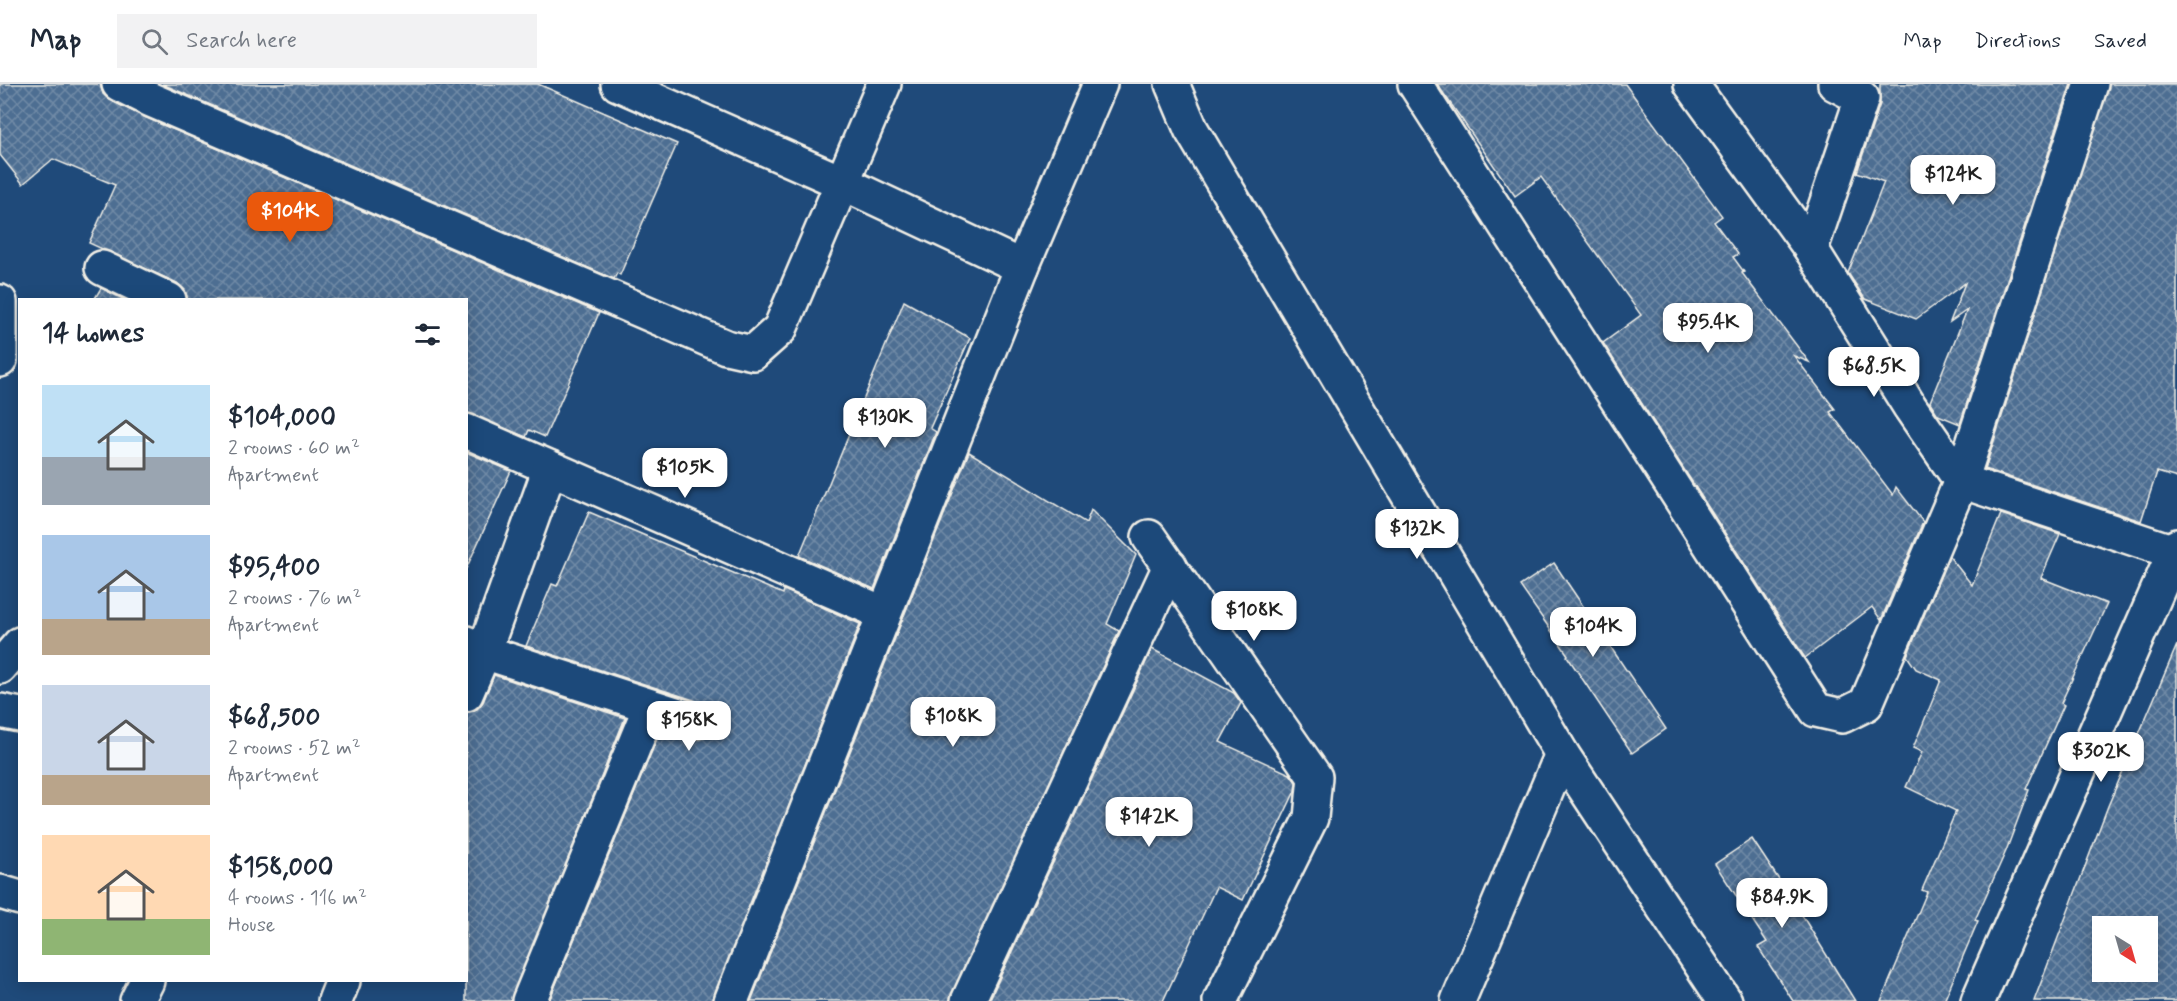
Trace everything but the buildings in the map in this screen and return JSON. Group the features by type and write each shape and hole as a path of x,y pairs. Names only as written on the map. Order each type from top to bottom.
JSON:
{"street":[{"path":"119,84 149,99 726,347 753,353 780,329 884,84"},
{"path":"618,84 841,182 1022,267"},
{"path":"731,1001 1022,267 1100,84"},
{"path":"1172,84 1191,129 1562,754 1725,1001"},
{"path":"1415,84 1816,710 1842,716 1866,704 1961,481 2091,84"},
{"path":"1691,84 1811,249 1910,407 1961,481 2176,551 1978,1001"},
{"path":"1811,249 1855,89"},
{"path":"102,268 165,298"},
{"path":"0,302 0,360"},
{"path":"468,432 883,613"},
{"path":"468,685 476,647 550,468"},
{"path":"1149,537 1315,777 1311,818 1220,1001"},
{"path":"968,1001 1170,566"},
{"path":"0,668 18,646"},
{"path":"476,647 697,721"},
{"path":"529,1001 650,707"},
{"path":"0,711 18,716"},
{"path":"1458,1001 1562,754"},
{"path":"0,892 18,897"},
{"path":"137,1001 146,982"},
{"path":"335,1001 343,982"}]}
